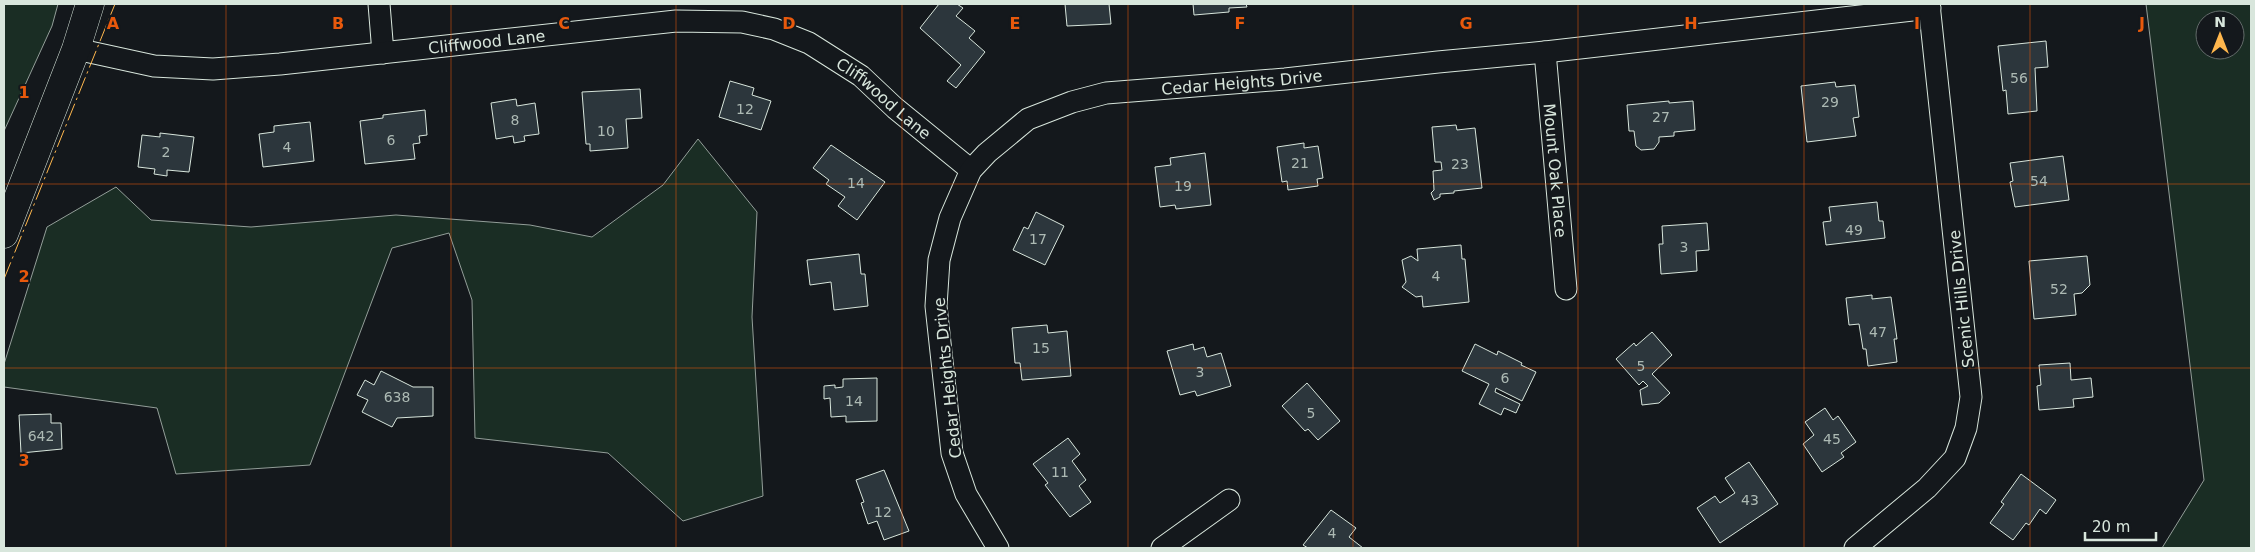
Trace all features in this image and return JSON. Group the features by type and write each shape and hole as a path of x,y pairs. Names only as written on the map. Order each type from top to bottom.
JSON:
{"street":[{"path":"4,234 76,49 90,4"},
{"path":"379,4 383,53"},
{"name":"Cedar Heights Drive","path":"998,548 966,494 952,454 936,306 939,260 950,218 971,170 987,153 1028,119 1072,102 1106,93 1284,79 1545,52 1930,6"},
{"name":"Scenic Hills Drive","path":"1856,548 1927,488 1955,458 1966,428 1971,397 1930,6"},
{"name":"Cliffwood Lane","path":"76,49 154,66 213,69 383,53 676,21 742,22 774,29 808,43 861,76 895,108 971,170"},
{"name":"Mount Oak Place","path":"1545,52 1566,289"},
{"path":"1162,548 1229,500"}],"green space":[{"path":"4,4 58,4 52,26 4,131"},
{"path":"2146,4 2251,4 2251,548 2162,548 2204,480"},
{"path":"698,139 757,212 752,317 763,496 683,521 608,453 475,438 472,300 449,233 392,248 310,465 176,474 157,408 4,387 4,364 47,227 116,187 151,220 251,227 396,215 530,225 592,237 663,185"}],"building":[{"path":"939,4 957,4 963,8 956,16 975,31 969,38 985,52 956,88 947,81 961,65 920,28"},
{"path":"1065,4 1109,4 1111,24 1067,26"},
{"path":"1193,4 1246,4 1247,7 1229,8 1229,12 1194,15"},
{"path":"2046,41 2048,67 2035,68 2037,111 2008,114 2006,90 2003,91 1998,46"},
{"path":"730,81 754,88 752,95 771,101 761,130 719,117"},
{"path":"1835,82 1836,87 1855,85 1859,117 1853,118 1856,136 1807,142 1801,86"},
{"path":"640,89 642,118 626,119 628,148 590,151 590,144 586,144 582,92"},
{"path":"516,99 517,106 535,103 539,134 524,136 525,141 514,143 513,136 496,139 491,103"},
{"path":"1669,101 1669,103 1693,101 1695,130 1674,132 1674,136 1659,137 1659,142 1654,149 1641,150 1636,146 1634,131 1629,131 1627,105"},
{"path":"425,110 427,135 419,136 420,143 413,144 415,159 365,164 360,121 383,118 383,115"},
{"path":"310,122 314,161 263,167 259,134 274,132 274,126"},
{"path":"1456,125 1457,130 1475,128 1482,188 1440,194 1440,197 1434,200 1431,193 1434,190 1433,171 1442,170 1441,162 1435,162 1432,127"},
{"path":"160,133 194,137 189,172 167,170 167,176 154,174 155,169 138,167 142,135 160,137"},
{"path":"1304,143 1304,148 1318,146 1323,178 1317,179 1318,186 1288,190 1287,181 1282,182 1277,147"},
{"path":"831,145 885,182 857,220 838,206 845,197 826,184 829,180 813,168"},
{"path":"1205,153 1211,205 1176,209 1175,205 1160,207 1155,167 1171,165 1170,158"},
{"path":"2063,156 2069,200 2015,207 2010,182 2013,181 2010,163"},
{"path":"1877,202 1879,221 1883,221 1885,238 1826,245 1823,222 1831,221 1829,207"},
{"path":"1036,212 1064,226 1045,265 1013,250 1024,227 1028,229"},
{"path":"1707,223 1709,250 1696,251 1697,271 1661,274 1659,244 1663,244 1662,226"},
{"path":"1461,245 1462,259 1465,259 1469,302 1423,307 1422,296 1416,297 1402,287 1406,282 1402,260 1411,256 1418,261 1417,249"},
{"path":"859,254 861,274 865,274 868,306 834,310 831,282 810,285 807,260"},
{"path":"2087,256 2090,285 2082,293 2074,294 2076,315 2034,319 2029,261"},
{"path":"1872,295 1872,299 1891,297 1897,339 1894,339 1897,362 1868,366 1866,349 1863,349 1859,324 1849,325 1846,298"},
{"path":"1047,325 1048,333 1067,331 1071,376 1022,380 1020,363 1015,363 1012,328"},
{"path":"1652,332 1672,355 1652,374 1670,393 1659,403 1642,405 1640,390 1648,386 1643,381 1639,385 1616,359 1634,343 1636,346"},
{"path":"1193,344 1194,350 1204,347 1207,357 1221,353 1231,386 1197,396 1195,391 1180,395 1167,351"},
{"path":"1475,344 1497,355 1498,351 1536,372 1522,401 1496,388 1495,392 1520,404 1516,413 1504,408 1501,415 1479,404 1489,384 1462,371"},
{"path":"2070,363 2071,380 2091,378 2093,397 2073,399 2074,407 2039,410 2037,386 2041,385 2039,365"},
{"path":"381,371 413,387 433,387 433,416 397,418 392,427 362,412 368,400 357,395 365,380 374,385"},
{"path":"877,378 877,421 846,422 846,416 831,417 830,398 824,399 824,386 835,385 835,388 843,387 843,379"},
{"path":"1307,383 1340,421 1318,440 1308,429 1305,431 1282,406"},
{"path":"1825,408 1833,420 1838,416 1856,442 1841,453 1844,457 1822,472 1803,444 1814,435 1805,422"},
{"path":"51,414 51,423 61,423 62,449 21,453 19,415"},
{"path":"1068,438 1080,454 1072,461 1086,480 1079,486 1091,502 1070,517 1045,485 1048,483 1033,464"},
{"path":"1749,462 1778,504 1720,543 1697,508 1715,496 1720,503 1735,493 1725,478"},
{"path":"884,470 909,531 884,540 877,521 868,524 861,503 864,502 856,480"},
{"path":"2021,474 2056,500 2046,514 2040,509 2029,525 2026,523 2013,540 1990,523 2004,504 2001,502"},
{"path":"1331,510 1356,528 1349,537 1363,548 1308,548 1303,545"}],"power":[{"path":"4,279 115,4"}]}
